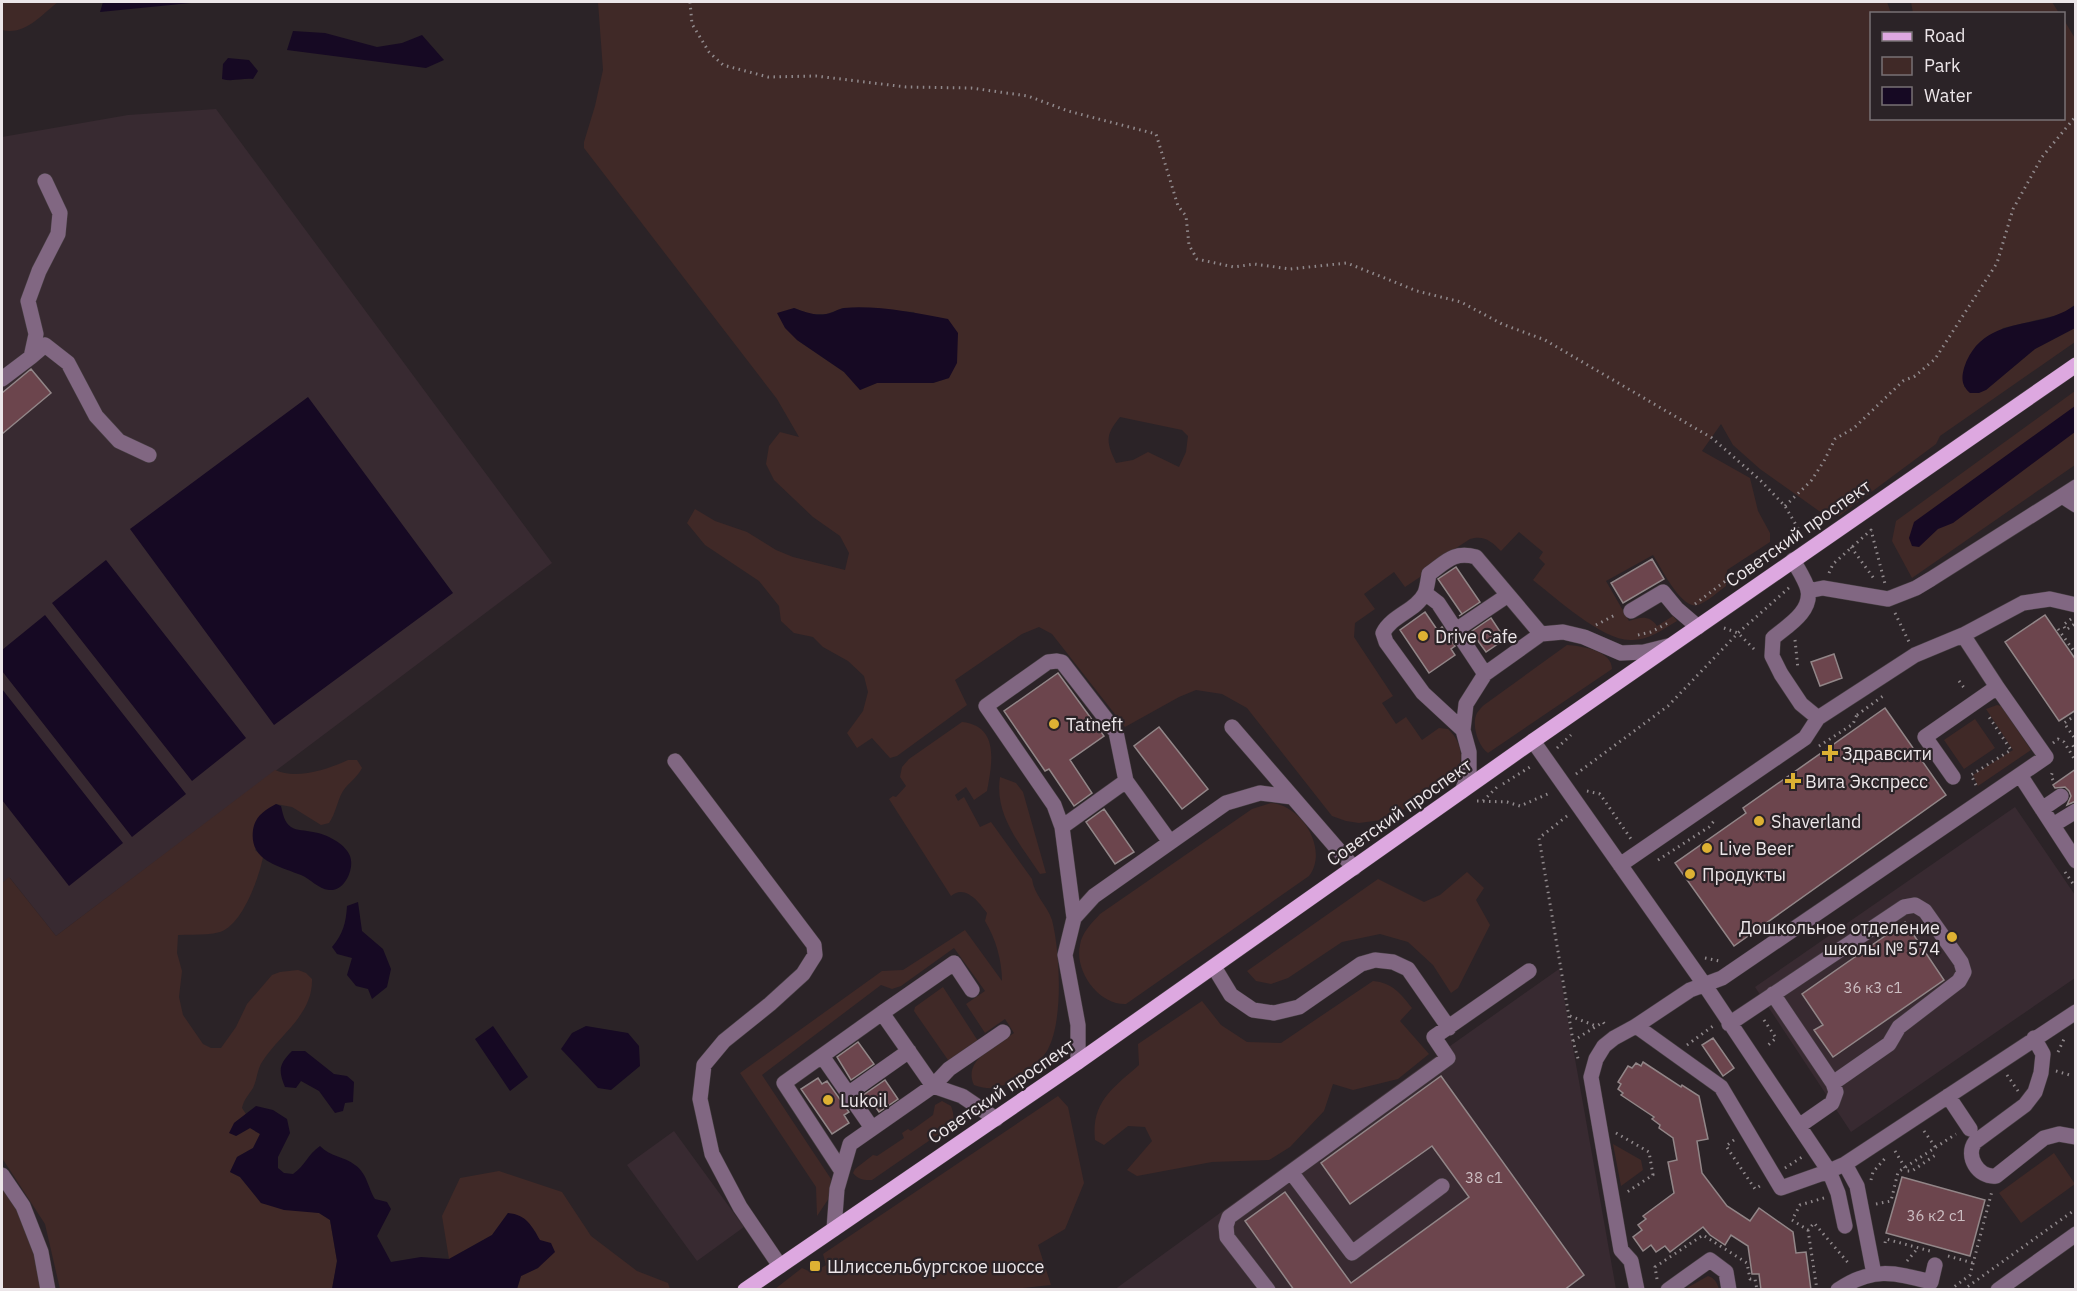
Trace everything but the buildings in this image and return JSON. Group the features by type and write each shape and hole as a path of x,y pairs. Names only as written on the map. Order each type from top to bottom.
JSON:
{"main road":[{"name":"Советский проспект","path":"745,1290 996,1119 1553,727 2076,365"}],"lane":[{"path":"31,357 36,334 28,302 39,271 58,234 60,213 45,181"},
{"path":"2,379 45,345 68,363 96,416 119,441 149,455"},
{"path":"1804,584 1888,598 1916,588 2076,487"},
{"path":"2062,496 2076,505"},
{"path":"1463,730 1423,693 1386,642 1383,633 1388,623 1411,607 1425,593 1429,574 1454,556 1464,554 1476,557 1541,634"},
{"path":"1793,560 1804,584 1806,604 1801,615 1773,638 1772,656 1801,704 1818,718"},
{"path":"1631,611 1663,592 1677,609 1698,627"},
{"path":"1425,593 1438,603 1485,674"},
{"path":"1456,630 1508,595"},
{"path":"1620,865 1805,738 1818,718 1915,655 1963,635 2023,603 2050,599 2076,605"},
{"path":"1462,791 1469,774 1469,752 1463,730 1466,704 1485,674 1541,634 1563,633 1584,637 1621,653 1662,649 1674,644"},
{"path":"1637,1290 1631,1261 1621,1250 1591,1077 1596,1059 1604,1046 1614,1038 1690,990 1722,978 2046,757 1963,635"},
{"path":"1078,1062 1078,1025 1065,956 1074,918 1062,827 1054,805 986,706 1048,662 1062,662 1116,732 1126,781 1170,842"},
{"path":"1953,777 1925,737 1997,687"},
{"path":"1232,727 1354,868"},
{"path":"1533,741 1704,984 1721,1024 1829,1171 1838,1193 1845,1226"},
{"path":"675,761 814,945 815,956 803,974 724,1041 704,1065 700,1099 712,1154 740,1207 780,1266"},
{"path":"2020,775 2053,825 2069,865"},
{"path":"1062,827 1126,781"},
{"path":"1074,918 1094,896 1226,803 1260,793 1292,797"},
{"path":"2042,809 2061,796"},
{"path":"2053,825 2076,811"},
{"path":"1721,1024 1759,1003 1904,907 1915,905 1925,911 1961,962 1964,972 1959,981 1899,1027 1889,1044 1833,1083"},
{"path":"1214,967 1231,995 1253,1010 1274,1013 1299,1007 1361,964 1375,960 1393,962 1408,969 1449,1028"},
{"path":"841,1170 784,1083 954,963 972,990"},
{"path":"1268,1290 1227,1237 1226,1226 1229,1216 1448,1058 1434,1037 1529,971"},
{"path":"1773,994 1833,1083 1836,1092 1832,1103 1798,1126"},
{"path":"1636,1026 1720,1087 1781,1188 1845,1164 2076,1012"},
{"path":"882,1013 933,1086 962,1096 996,1119"},
{"path":"834,1229 837,1189 850,1144 933,1086 950,1069 1003,1032"},
{"path":"2034,1038 2043,1054 2041,1073 2035,1092 2025,1105 1976,1142 1971,1148 1971,1156 1981,1173 1989,1177 1996,1176 2044,1138 2059,1134 2076,1137"},
{"path":"848,1094 909,1051"},
{"path":"822,1056 872,1128"},
{"path":"1948,1096 1969,1128"},
{"path":"1845,1164 1857,1186 1874,1274"},
{"path":"1291,1172 1352,1253 1442,1186"},
{"path":"2,1175 23,1206 41,1252 48,1290"},
{"path":"1998,1290 2076,1234"},
{"path":"1668,1290 1710,1260 1726,1272 1730,1290"},
{"path":"1838,1290 1854,1279 1884,1273 1930,1282 1935,1265"}],"path":[{"path":"690,2 692,24 709,52 723,66 768,77 816,76 906,87 971,88 1028,96 1068,111 1156,134 1178,206 1186,216 1190,244 1197,259 1234,267 1254,264 1290,269 1347,263 1418,291 1461,302 1502,324 1545,340 1712,438 1760,480 1785,506 1810,549"},
{"path":"1785,506 1811,481 1834,439 1854,428 1903,381 1915,376 1935,359 1997,263 2013,209 2042,157 2076,117"},
{"path":"1851,546 1888,598"},
{"path":"1736,573 1772,551"},
{"path":"1716,818 1709,827 1650,865 1600,794 1589,792 1576,774 1668,706 1738,633 1804,584"},
{"path":"1584,637 1594,626 1622,610 1631,611"},
{"path":"2076,615 2072,614 2070,620 2063,624 2066,630 2076,623"},
{"path":"1723,627 1738,633"},
{"path":"2058,628 2076,654"},
{"path":"1959,681 1967,692"},
{"path":"1856,715 1885,695"},
{"path":"1813,750 1853,724 1860,705"},
{"path":"1977,790 1971,775 2011,750 1983,709"},
{"path":"2076,715 2064,723 2076,741 2072,744 2076,751"},
{"path":"1553,727 1557,748"},
{"path":"2058,752 2052,744 2058,739 2064,742 2076,760"},
{"path":"1483,801 1496,788 1535,763 1518,752"},
{"path":"2053,780 2051,776 2059,765"},
{"path":"1474,802 1508,802 1520,806 1555,791"},
{"path":"1570,813 1539,838 1577,1059 1591,1077"},
{"path":"2069,865 2076,888"},
{"path":"1701,956 1721,961 1728,958"},
{"path":"1759,1003 1765,1011 1764,1020 1776,1038 1767,1044 1764,1051"},
{"path":"1570,1016 1596,1026"},
{"path":"1679,1057 1690,1041 1721,1024"},
{"path":"2058,1055 2065,1038"},
{"path":"2056,1063 2054,1071 2073,1076"},
{"path":"2014,1071 2007,1075 2019,1093 2025,1089"},
{"path":"1932,1126 1924,1131 1936,1148"},
{"path":"1871,1206 1891,1201 1898,1173 1969,1128"},
{"path":"1608,1131 1615,1132 1649,1152 1653,1175 1620,1197"},
{"path":"1740,1136 1726,1146 1755,1189 1769,1180"},
{"path":"1868,1188 1874,1172 1887,1156 1895,1151 1907,1171 1912,1171 1937,1154"},
{"path":"1950,1290 1970,1275 1992,1190"},
{"path":"1808,1230 1792,1220 1800,1204 1827,1197 1825,1192"},
{"path":"1963,1289 2076,1209"},
{"path":"1817,1290 1808,1230 1814,1223 1851,1266 1846,1269"},
{"path":"1703,1235 1705,1246"},
{"path":"1885,1251 1886,1239 1973,1263"},
{"path":"1902,1267 1918,1248"}],"shaded area":[{"path":"216,109 552,563 56,936 10,878 2,883 2,137 128,115"},
{"name":"Дошкольное отделение школы № 574","path":"2015,807 2075,895 2075,978 1851,1132 1755,987"},
{"path":"1559,969 1616,1289 1114,1290 1443,1051"},
{"path":"674,1131 744,1227 697,1261 627,1165"}],"green space":[{"path":"2,2 58,2 32,23 10,31 2,30"},
{"path":"598,2 1887,2 1891,12 1870,12 1870,120 2065,120 2065,22 2076,40 2075,305 2062,314 2003,328 1964,370 1964,387 1986,390 2035,349 2075,328 2075,342 1940,436 1936,444 1839,516 1819,511 1760,469 1733,445 1721,424 1702,451 1750,478 1758,511 1770,533 1770,542 1727,570 1726,586 1698,605 1692,605 1678,595 1653,555 1606,581 1629,621 1644,618 1651,620 1657,626 1673,616 1677,621 1649,637 1630,640 1606,633 1554,597 1533,580 1545,564 1539,558 1543,552 1519,532 1501,551 1487,540 1470,539 1424,569 1420,577 1405,587 1394,572 1364,594 1375,609 1355,623 1354,637 1393,696 1382,703 1396,724 1406,717 1422,740 1439,728 1448,729 1459,744 1461,756 1456,774 1389,819 1359,823 1332,816 1247,708 1222,694 1196,690 1125,727 1052,634 1039,627 1022,634 955,680 967,705 897,756 890,758 872,738 857,748 847,733 863,711 868,692 864,676 848,661 823,647 813,637 794,633 781,621 779,606 759,581 705,545 687,523 695,509 715,521 747,532 776,550 793,557 845,570 849,553 840,536 813,517 774,480 766,464 769,446 780,432 799,437 777,399 584,148 603,70","holes":["794,308 810,314 827,314 843,308 914,312 949,378 933,383 877,383 860,390 844,372 797,340","1120,417 1182,430 1188,436 1186,452 1179,467 1148,452 1133,460 1116,463 1110,449 1110,434"]},
{"path":"1911,2 2052,2 2058,12 1913,12"},
{"path":"2075,391 2075,465 1912,578 1892,541 1896,521"},
{"path":"1567,645 1588,648 1602,654 1611,663 1612,669 1488,753 1484,750 1476,734 1475,718 1478,712 1484,705"},
{"path":"2001,706 2031,750 1978,786 1973,775 2013,750 1986,709"},
{"path":"1975,719 1995,748 1964,769 1944,740"},
{"path":"962,722 974,725 988,738 991,748 991,769 987,791 974,800 966,787 955,795 958,801 964,797 980,827 991,822 1032,879 1035,890 1052,920 1057,949 1059,986 1056,1023 1052,1038 1047,1051 1039,1060 1011,1081 995,1088 974,1085 973,1068 977,1061 983,1054 1014,1033 1005,1019 985,1033 966,1004 985,991 954,948 901,986 892,989 881,985 762,1075 831,1179 829,1198 817,1216 816,1187 740,1073 882,971 903,970 965,930 1002,981 998,950 985,921 987,913 976,900 966,893 956,893 951,896 889,799 896,797 906,786 900,777 902,767 909,759"},
{"path":"348,760 357,760 362,768 343,791 329,823 321,825 292,807 276,804 255,850 263,857 258,877 242,911 228,928 220,932 178,935 177,953 182,971 179,997 183,1015 203,1044 211,1048 221,1048 236,1027 247,1004 272,975 298,970 306,973 312,979 307,1003 294,1024 262,1062 253,1088 242,1108 246,1114 234,1123 236,1136 250,1128 260,1134 253,1148 237,1157 230,1172 240,1177 261,1203 319,1213 330,1220 337,1261 332,1289 60,1289 45,1224 2,1158 2,883 9,877 56,936 275,770 302,774 332,767"},
{"path":"1000,777 1016,783 1023,792 1046,873 1040,874 1010,828 1001,804"},
{"path":"1271,803 1293,812 1309,831 1316,854 1309,876 1126,1004 1116,1003 1098,993 1085,975 1079,955 1083,936 1100,914 1252,809"},
{"path":"1467,872 1484,888 1476,900 1490,925 1458,988 1451,993 1433,965 1408,942 1380,934 1342,942 1288,978 1271,984 1256,981 1247,971 1378,879 1424,902 1440,895"},
{"path":"1373,981 1391,986 1412,1008 1400,1021 1429,1054 1398,1079 1353,1090 1333,1084 1324,1111 1290,1147 1269,1160 1212,1162 1137,1176 1127,1170 1152,1141 1145,1127 1128,1126 1104,1145 1095,1140 1095,1127 1100,1106 1113,1089 1139,1065 1138,1044 1202,1001 1221,1025 1247,1042 1281,1043"},
{"path":"943,987 978,1041 951,1060 948,1060 914,1011 915,1007"},
{"path":"1058,1096 1068,1107 1084,1183 1065,1229 1038,1245 1051,1285 1003,1290 775,1289 802,1268 813,1273 826,1265 823,1254"},
{"path":"942,1101 951,1106 953,1112 953,1120 949,1127 872,1180 864,1180 853,1173 873,1155 877,1156 904,1138 902,1133 908,1129 911,1131 933,1115 935,1105"},
{"path":"1613,1144 1641,1160 1643,1170 1621,1186"},
{"path":"2054,1153 2075,1184 2021,1223 1999,1193"},
{"path":"499,1171 562,1192 591,1236 637,1271 668,1283 670,1289 517,1289 521,1276 538,1268 539,1247 533,1229 508,1213 492,1235 449,1259 442,1216 460,1178"},
{"path":"2,1187 17,1209 35,1246 45,1289 2,1289"},
{"path":"1708,1276 1715,1281 1719,1289 1685,1289"}],"water":[{"path":"103,2 201,2 100,12"},
{"path":"293,31 325,33 377,47 402,43 422,35 444,60 426,68 287,50"},
{"path":"228,58 249,60 258,71 253,79 222,79 223,64"},
{"path":"2075,305 2075,328 2035,349 1986,390 1970,393 1965,388 1964,368 1973,350 1984,338 1998,331 2061,313"},
{"path":"794,308 822,314 844,308 869,308 948,319 958,333 957,363 949,378 933,383 877,383 860,390 844,372 797,340 785,328 777,313"},
{"path":"308,397 453,593 274,725 130,529"},
{"path":"2075,406 2075,432 1953,523 1938,529 1919,547 1912,546 1909,538 1914,522"},
{"path":"106,560 246,738 192,781 52,603"},
{"path":"45,615 186,794 132,837 2,671 2,650"},
{"path":"2,689 123,843 69,886 2,800"},
{"path":"276,804 281,806 285,820 291,827 329,837 348,851 351,867 344,884 334,890 321,888 305,877 267,861 261,855 253,840 254,825 261,814"},
{"path":"358,902 362,931 383,949 391,969 387,987 372,999 368,989 356,986 347,975 352,958 337,954 332,947 343,928 347,906"},
{"path":"493,1026 528,1077 510,1091 475,1039"},
{"path":"586,1026 628,1033 639,1046 640,1066 611,1090 598,1088 561,1049 572,1033"},
{"path":"292,1051 305,1051 334,1074 347,1076 354,1082 353,1102 345,1103 343,1111 335,1113 319,1091 301,1081 296,1088 285,1087 281,1068 284,1060"},
{"path":"256,1106 273,1110 287,1119 290,1133 278,1157 278,1168 284,1173 293,1174 320,1146 359,1168 375,1199 387,1202 391,1209 377,1236 391,1262 421,1257 449,1259 492,1235 508,1213 524,1218 540,1240 551,1243 555,1252 538,1268 521,1276 517,1289 332,1289 337,1261 330,1220 319,1213 284,1210 261,1203 240,1177 230,1172 237,1157 253,1148 260,1134 250,1128 236,1136 229,1133 234,1123"}],"place":[{"name":"Drive Cafe","path":"1423,636"},
{"name":"Tatneft","path":"1054,724"},
{"name":"Здравсити","path":"1830,753"},
{"name":"Вита Экспресс","path":"1793,781"},
{"name":"Shaverland","path":"1759,821"},
{"name":"Live Beer","path":"1707,848"},
{"name":"Продукты","path":"1690,874"},
{"name":"Дошкольное отделение школы № 574","path":"1952,937"},
{"name":"Lukoil","path":"828,1100"},
{"name":"Шлиссельбургское шоссе","path":"815,1266"}]}
